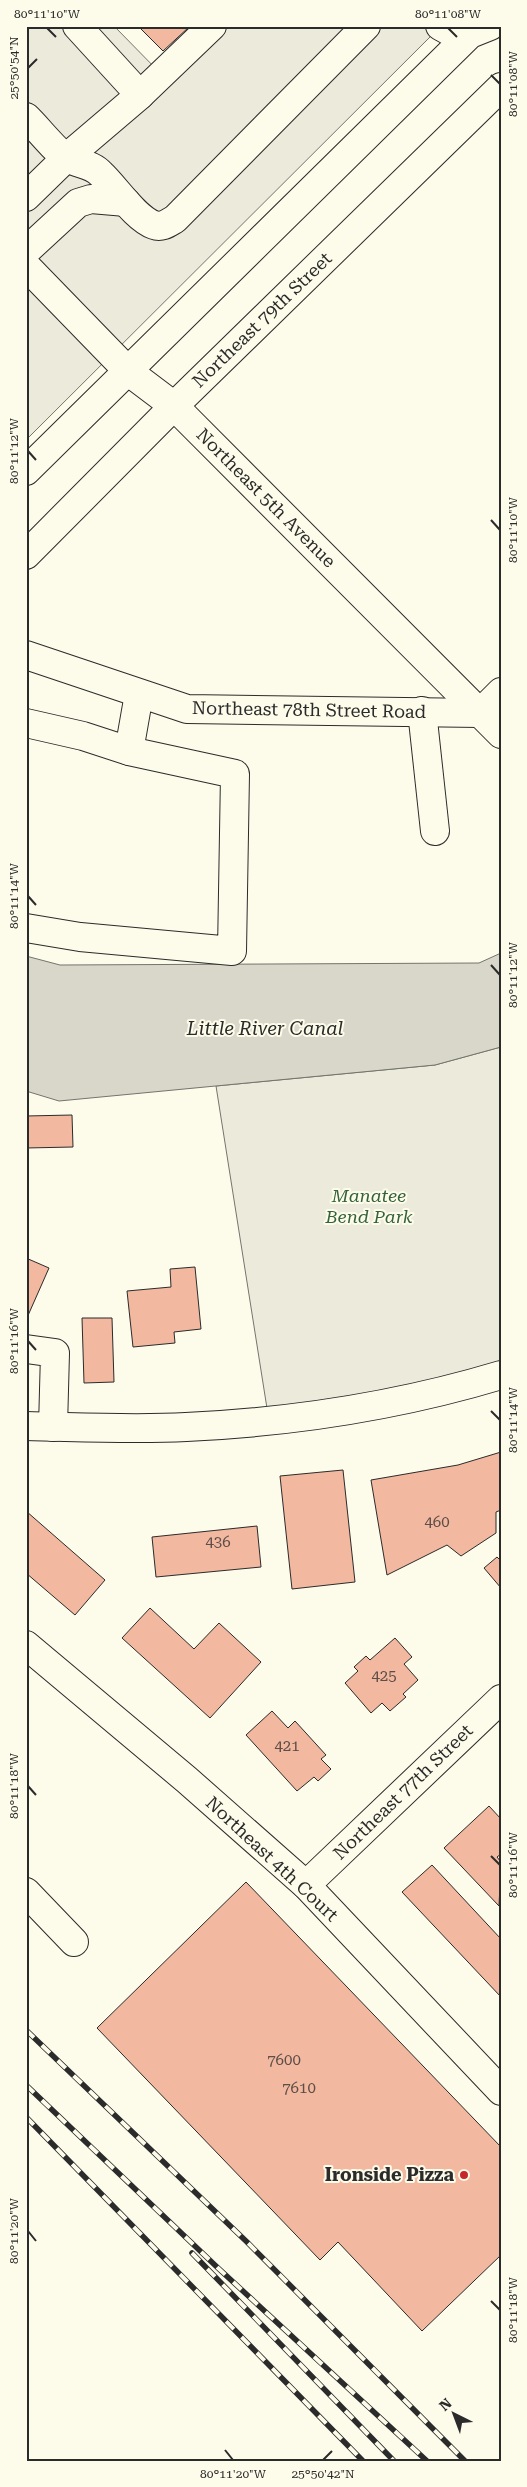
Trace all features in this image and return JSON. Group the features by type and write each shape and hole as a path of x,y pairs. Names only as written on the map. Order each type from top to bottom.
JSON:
{"street":[{"path":"77,26 140,95"},
{"path":"26,197 66,158 140,95 212,26"},
{"path":"26,117 66,158 93,167 148,222 156,226 165,225 175,218 366,26"},
{"path":"26,471 129,372 466,28"},
{"name":"Northeast 79th Street","path":"26,555 174,406 501,87"},
{"path":"26,251 78,203 90,200 126,202"},
{"name":"Northeast 5th Avenue","path":"26,266 129,372 174,406 501,734"},
{"name":"Northeast 78th Street Road","path":"26,655 187,709 480,713"},
{"path":"480,713 501,692"},
{"path":"128,750 139,694"},
{"path":"422,711 435,831"},
{"path":"26,723 83,736 128,750 235,774 232,951 80,937 26,928"},
{"path":"26,1349 55,1353 39,1426 184,1427 269,1421 369,1408 501,1374"},
{"name":"Northeast 4th Court","path":"26,1645 187,1780 306,1885 501,2090"},
{"name":"Northeast 77th Street","path":"306,1885 501,1699"},
{"path":"26,1892 74,1942"}],"green space":[{"name":"Manatee Bend Park","path":"501,1047 501,1375 269,1421 216,1086 435,1065"}],"shaded area":[{"path":"26,26 114,26 164,77 202,26 441,26 26,440"}],"water":[{"name":"Little River Canal","path":"501,953 501,1047 435,1065 59,1101 26,1091 26,956 60,965 479,963"}],"building":[{"path":"138,26 188,26 189,27 163,51"},
{"path":"72,1115 73,1147 26,1148 26,1116"},
{"path":"26,1258 49,1268 26,1320"},
{"path":"195,1267 201,1329 174,1332 175,1343 133,1347 127,1291 171,1287 170,1269"},
{"path":"82,1318 112,1318 114,1382 84,1383"},
{"path":"501,1452 501,1510 496,1512 496,1533 461,1556 447,1545 387,1575 371,1480 458,1465"},
{"path":"343,1470 355,1582 292,1589 280,1476"},
{"path":"26,1511 105,1580 75,1615 26,1573"},
{"path":"257,1526 261,1567 156,1577 152,1537"},
{"path":"497,1557 501,1561 501,1588 484,1568"},
{"path":"150,1608 194,1649 219,1623 261,1662 210,1718 122,1638"},
{"path":"395,1638 412,1657 404,1664 418,1680 403,1694 406,1697 390,1711 382,1703 371,1713 345,1683 358,1671 354,1667 366,1656 370,1660"},
{"path":"272,1711 288,1728 295,1721 326,1755 321,1759 331,1769 318,1781 314,1777 297,1791 246,1735"},
{"path":"489,1806 501,1819 501,1854 497,1857 501,1862 499,1906 444,1848"},
{"path":"432,1865 501,1939 501,1997 402,1892"},
{"path":"246,1882 501,2147 501,2255 422,2331 338,2242 320,2260 97,2028"}],"railway":[{"path":"26,2030 247,2242 465,2461"},
{"path":"26,2085 218,2268 427,2461"},
{"path":"26,2117 363,2461"},
{"path":"192,2253 394,2461"}],"place":[{"name":"Ironside Pizza","path":"464,2175"}]}
